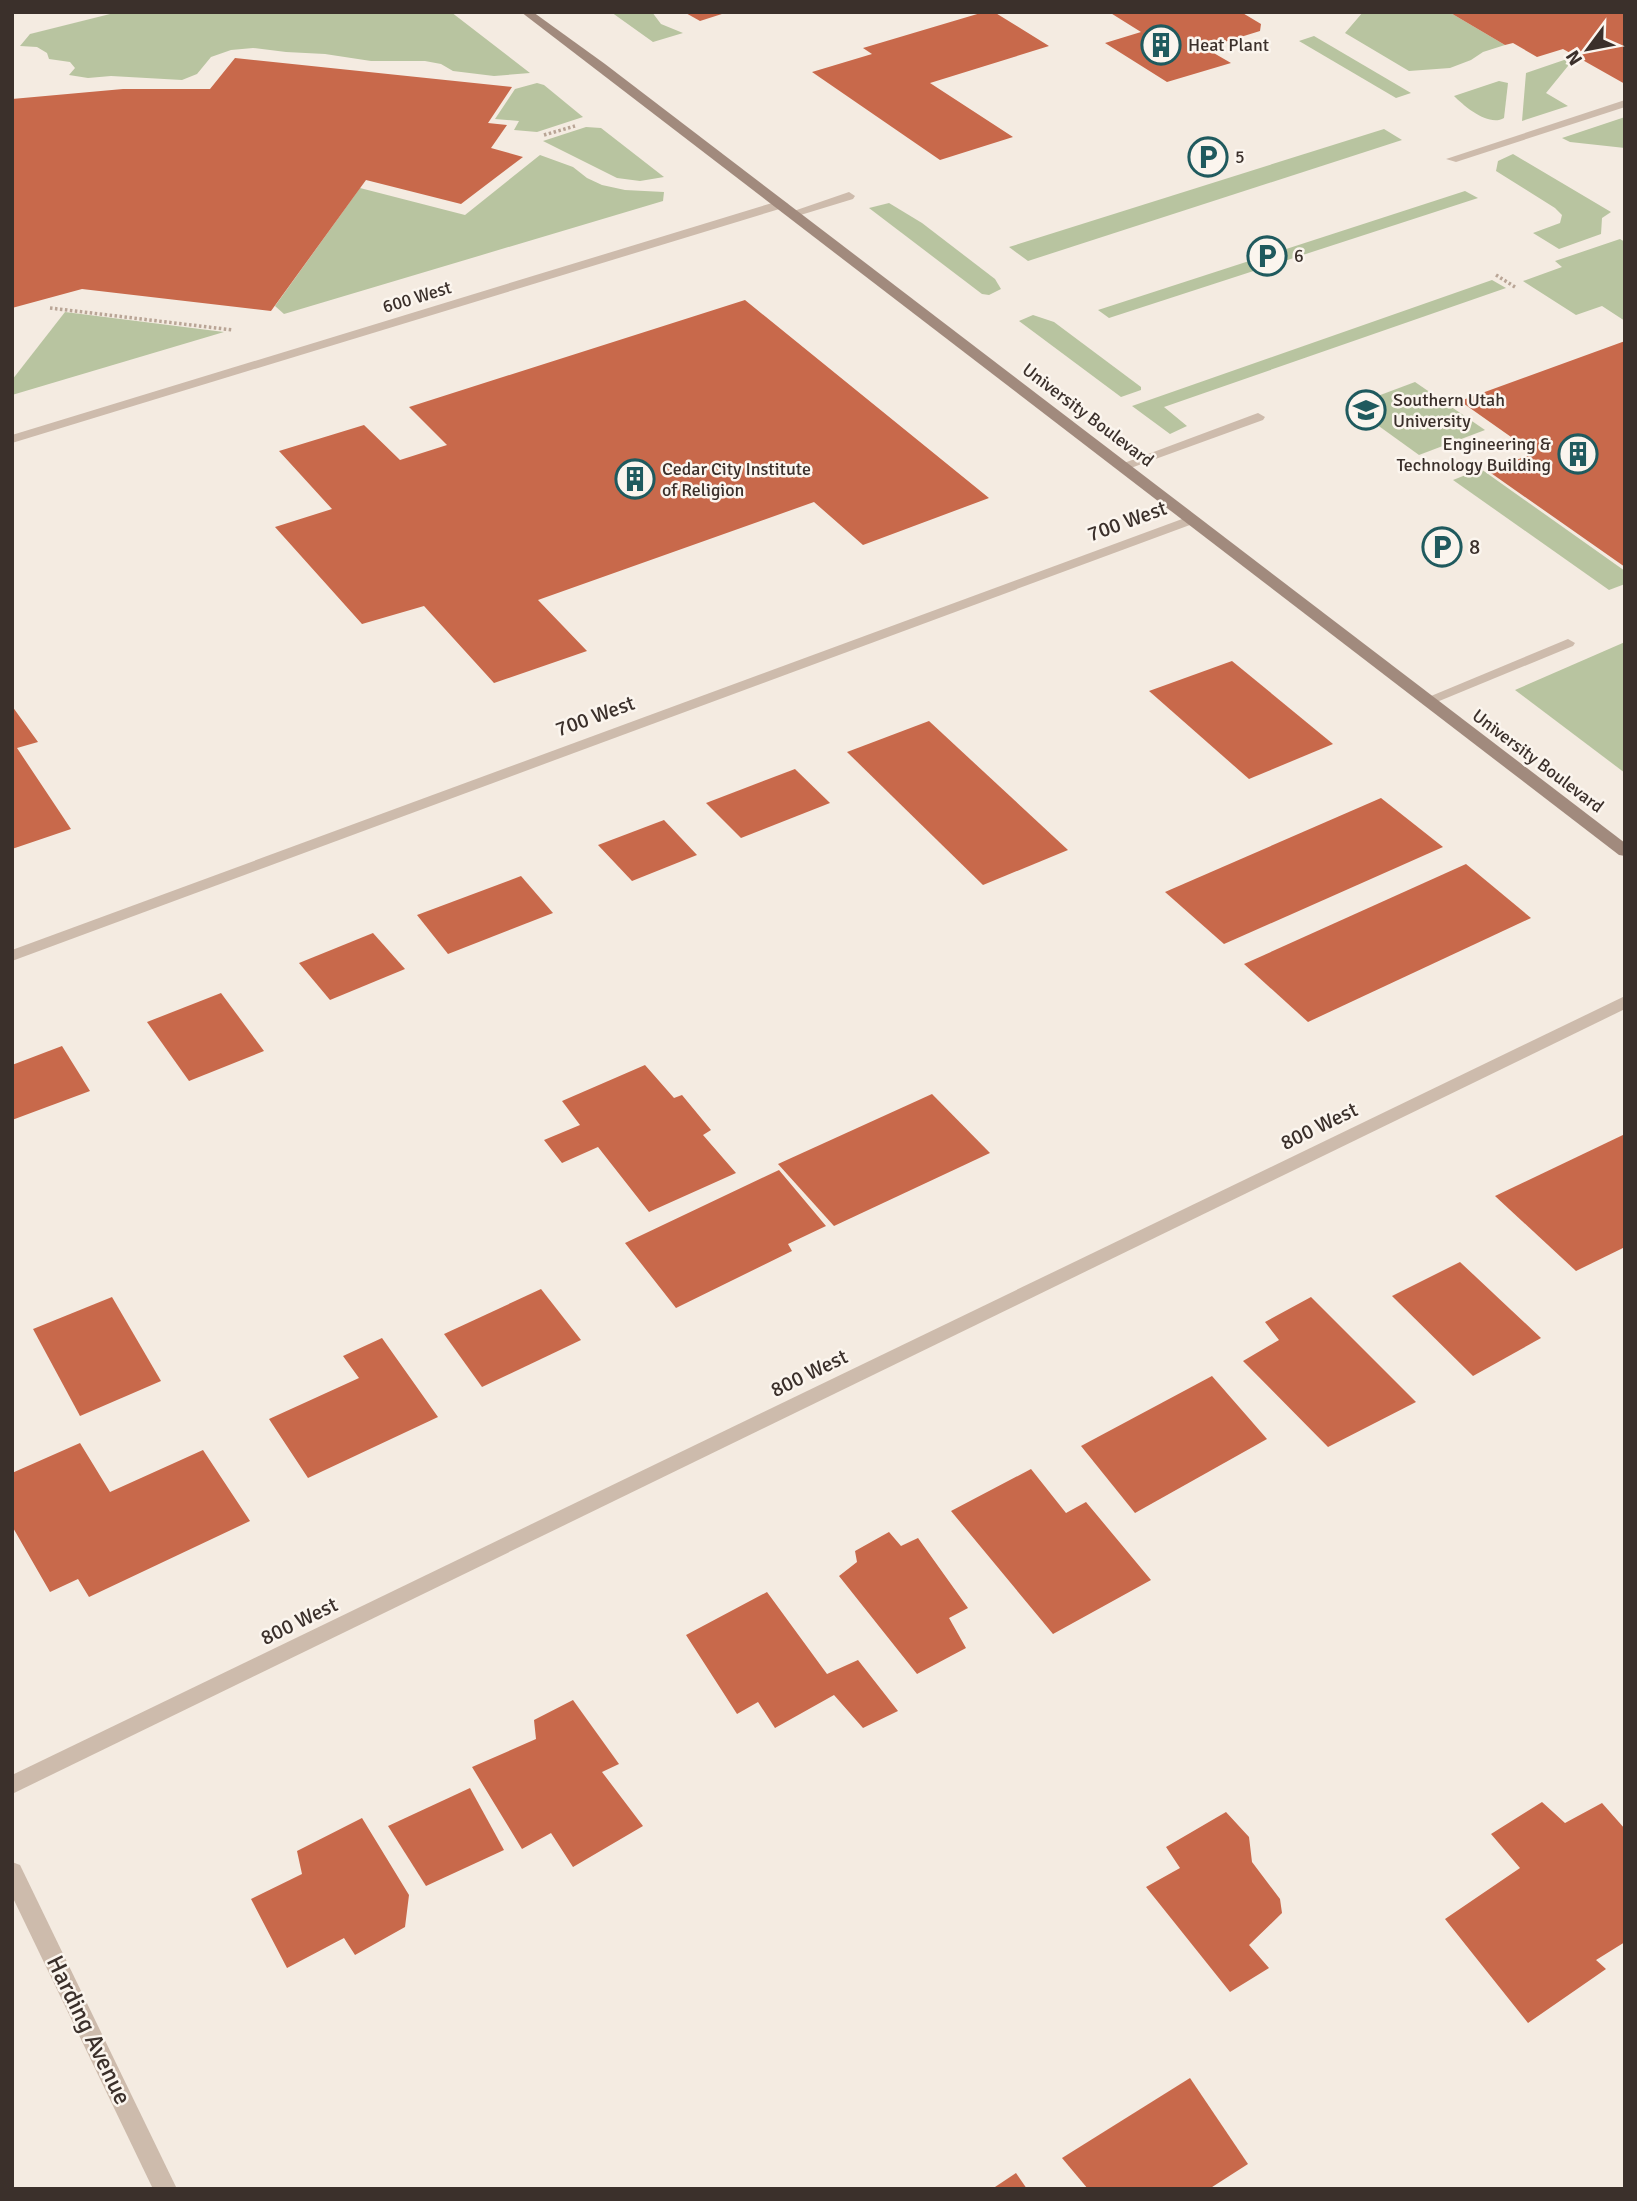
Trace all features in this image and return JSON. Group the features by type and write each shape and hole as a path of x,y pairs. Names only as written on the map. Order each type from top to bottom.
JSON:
{"main road":[{"name":"University Boulevard","path":"526,12 794,213 1625,851"}],"street":[{"path":"1452,159 1625,103"},
{"path":"794,213 849,196"},
{"name":"600 West","path":"12,439 782,204"},
{"path":"1123,466 1258,417"},
{"name":"700 West","path":"12,956 1193,519"},
{"path":"1427,701 1567,643"},
{"name":"800 West","path":"12,1785 1625,1002"},
{"name":"Harding Avenue","path":"12,1872 165,2189"}],"path":[{"path":"544,135 575,126"},
{"path":"1496,275 1515,287"},
{"path":"50,307 241,331"}],"green space":[{"path":"118,12 451,12 530,73 494,76 453,71 441,64 425,61 371,61 253,48 231,50 211,57 197,74 182,80 111,76 88,78 69,75 75,68 70,62 49,59 47,53 37,47 20,46 30,34"},
{"path":"611,12 652,12 661,24 683,33 653,42"},
{"path":"1363,12 1449,12 1505,45 1450,68 1409,71 1345,33"},
{"path":"1314,36 1411,93 1396,98 1299,41"},
{"path":"1567,59 1575,64 1568,66 1546,93 1568,106 1522,121 1526,73"},
{"path":"1499,81 1508,83 1504,118 1498,120 1484,118 1454,96"},
{"path":"537,83 544,85 583,117 537,132 514,130 519,121 495,119 515,89"},
{"path":"1625,117 1625,148 1570,142 1562,138"},
{"path":"586,127 601,128 664,177 640,181 617,178 543,141"},
{"path":"1384,129 1402,140 1028,261 1009,247"},
{"path":"1513,154 1611,212 1602,218 1601,234 1559,249 1533,233 1560,223 1562,215 1496,171 1498,161"},
{"path":"540,155 573,167 602,185 625,190 664,192 663,201 284,314 275,306 360,188 465,215"},
{"path":"1465,191 1478,198 1109,318 1098,310"},
{"path":"889,203 922,223 995,279 1001,289 989,295 982,294 869,208"},
{"path":"1620,239 1625,242 1625,321 1602,306 1576,315 1523,281 1562,267 1555,261"},
{"path":"1492,280 1506,288 1164,407 1187,426 1170,434 1132,406"},
{"path":"65,312 224,332 12,395 12,380"},
{"path":"1033,315 1054,322 1141,387 1141,390 1121,397 1019,321"},
{"path":"1415,382 1485,430 1419,455 1351,406"},
{"path":"1481,469 1625,571 1625,584 1609,590 1453,480"},
{"path":"1625,642 1625,773 1515,690"}],"building":[{"path":"684,12 725,12 725,13 700,21"},
{"path":"984,12 994,12 1049,46 930,83 1013,137 940,160 812,72 872,54 863,48"},
{"name":"Heat Plant","path":"1109,12 1241,12 1261,24 1260,31 1205,48 1231,63 1167,82 1105,43 1141,32"},
{"path":"1449,12 1625,12 1625,84 1563,49 1537,57 1513,43 1505,45"},
{"path":"235,58 512,87 488,123 507,125 491,148 523,157 461,204 366,180 271,311 82,289 12,308 12,99 123,89 210,89"},
{"name":"Cedar City Institute of Religion","path":"745,300 989,498 863,545 814,502 538,600 587,651 494,683 424,606 362,624 275,527 332,509 279,451 364,425 400,460 447,445 409,407"},
{"name":"Engineering & Technology Building","path":"1625,341 1625,567 1488,471 1534,453 1460,401"},
{"path":"1232,661 1333,744 1249,779 1149,691"},
{"path":"12,706 38,742 17,748 71,829 12,849"},
{"path":"929,721 1068,850 983,885 847,752"},
{"path":"795,769 830,803 741,838 706,803"},
{"path":"1381,798 1443,847 1224,944 1165,892"},
{"path":"664,820 697,855 632,881 598,845"},
{"path":"1466,864 1531,918 1308,1022 1244,964"},
{"path":"521,876 553,913 448,954 417,915"},
{"path":"373,933 405,969 330,1000 299,963"},
{"path":"221,993 264,1051 189,1081 147,1022"},
{"path":"62,1046 90,1091 12,1120 12,1065"},
{"path":"645,1065 674,1098 682,1095 711,1130 703,1135 736,1173 649,1212 598,1147 562,1163 544,1140 580,1125 562,1101"},
{"path":"932,1094 990,1153 834,1226 778,1164"},
{"path":"1625,1134 1625,1247 1576,1271 1495,1196"},
{"path":"779,1170 826,1226 788,1244 792,1251 676,1308 625,1243"},
{"path":"1460,1262 1541,1338 1473,1376 1392,1296"},
{"path":"541,1289 581,1340 482,1387 444,1334"},
{"path":"112,1297 161,1381 80,1416 33,1329"},
{"path":"1311,1297 1416,1402 1328,1447 1243,1361 1279,1340 1265,1322"},
{"path":"382,1338 438,1417 308,1478 269,1419 359,1378 343,1356"},
{"path":"1212,1376 1267,1439 1135,1513 1081,1446"},
{"path":"80,1443 110,1492 203,1450 250,1521 89,1597 78,1579 50,1592 12,1526 12,1473"},
{"path":"1031,1469 1066,1513 1086,1502 1151,1580 1053,1634 951,1511"},
{"path":"889,1532 901,1546 918,1538 968,1608 949,1618 966,1648 917,1674 839,1576 857,1562 855,1551"},
{"path":"767,1592 827,1674 858,1660 898,1711 863,1728 834,1695 775,1728 758,1702 737,1714 686,1635"},
{"path":"573,1700 619,1764 602,1772 643,1826 573,1867 551,1833 522,1849 472,1767 536,1739 534,1720"},
{"path":"470,1788 504,1850 426,1886 388,1826"},
{"path":"1542,1802 1565,1823 1602,1803 1625,1829 1625,1942 1596,1960 1606,1969 1528,2023 1445,1919 1520,1868 1491,1834"},
{"path":"1226,1812 1249,1837 1252,1862 1280,1899 1282,1913 1249,1945 1269,1968 1230,1992 1146,1887 1180,1868 1166,1847"},
{"path":"362,1818 409,1895 405,1927 355,1955 344,1938 287,1968 251,1899 302,1874 297,1851"},
{"path":"1190,2078 1248,2164 1209,2189 1088,2189 1062,2158"},
{"path":"1016,2173 1027,2189 992,2189"}],"place":[{"name":"Heat Plant","path":"1161,45"},
{"name":"5","path":"1208,157"},
{"name":"6","path":"1267,256"},
{"name":"Southern Utah University","path":"1366,410"},
{"name":"Engineering & Technology Building","path":"1578,454"},
{"name":"Cedar City Institute of Religion","path":"635,479"},
{"name":"8","path":"1442,547"}]}
